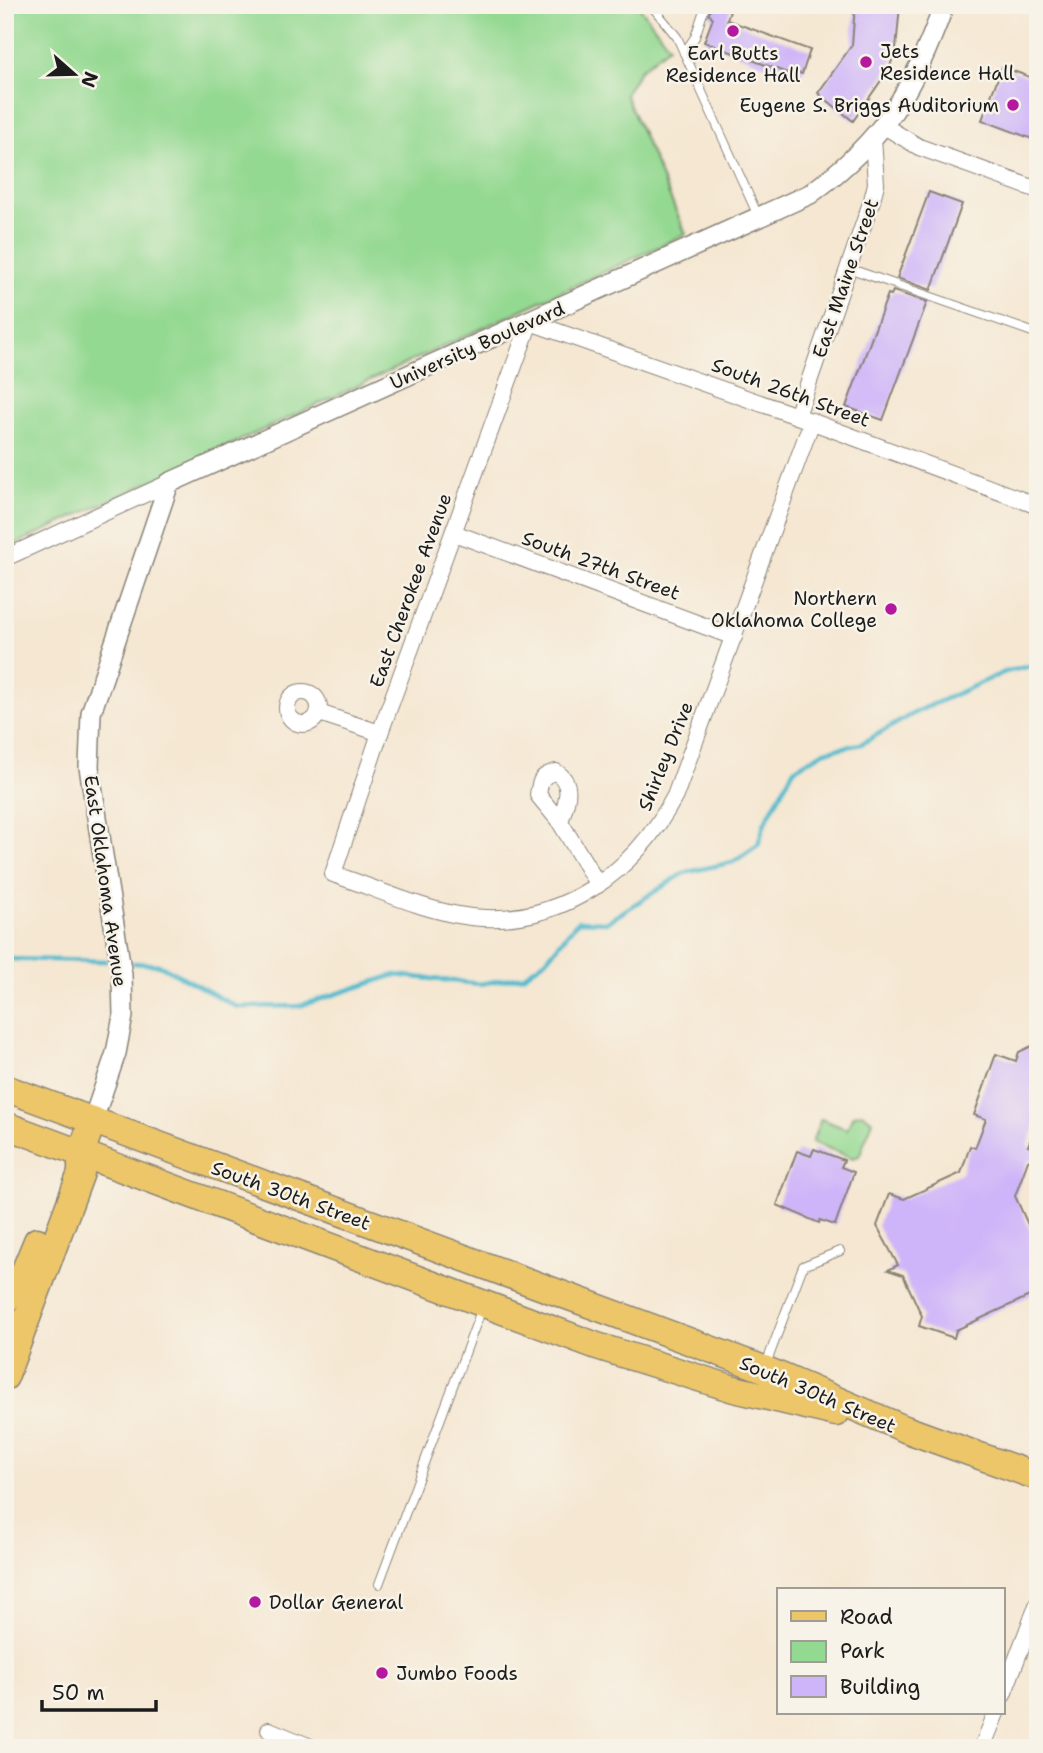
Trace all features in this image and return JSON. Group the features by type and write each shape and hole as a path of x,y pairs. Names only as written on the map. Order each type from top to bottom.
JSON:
{"main road":[{"name":"South 30th Street","path":"5,1088 764,1369 905,1429"},
{"path":"5,1377 81,1173 81,1153 93,1120"},
{"name":"South 30th Street","path":"5,1125 597,1346 755,1394 905,1429"},
{"path":"5,1301 20,1282 29,1262 65,1166 81,1153"},
{"path":"484,1304 496,1271"},
{"path":"905,1429 1038,1478"}],"street":[{"name":"University Boulevard","path":"5,558 810,194 841,171 879,132 913,83 944,5"},
{"path":"879,132 1038,190"},
{"name":"East Maine Street","path":"734,637 805,419 848,268 876,184 879,132"},
{"name":"South 26th Street","path":"530,322 805,419 1038,506"},
{"name":"East Cherokee Avenue","path":"333,874 380,733 530,322"},
{"name":"East Oklahoma Avenue","path":"93,1120 116,1053 123,1016 122,975 89,767 92,713 169,483"},
{"name":"South 27th Street","path":"454,533 734,637"},
{"name":"Shirley Drive","path":"333,874 438,910 473,917 517,915 553,908 598,886 631,861 658,828 675,796 734,637"},
{"path":"319,713 380,733"},
{"path":"560,822 598,886"},
{"path":"1004,1692 1038,1603"},
{"path":"982,1748 996,1714"},
{"path":"269,1730 313,1748"}],"lane":[{"path":"651,5 677,37 758,218"},
{"path":"684,54 695,37 705,8"},
{"path":"848,268 1038,334"},
{"path":"755,1394 803,1266 840,1251"},
{"path":"379,1584 484,1304"}],"green space":[{"path":"5,5 638,5 669,46 640,70 625,94 686,234 5,549"},
{"path":"862,1113 873,1121 859,1156 853,1158 812,1142 821,1119 847,1129 854,1115"}],"building":[{"name":"Earl Butts Residence Hall","path":"711,5 732,5 727,20 810,50 802,74 796,72 795,76 704,42 713,18 709,14"},
{"name":"Jets Residence Hall","path":"855,5 900,5 896,49 889,69 853,121 818,93 852,45"},
{"name":"Eugene S. Briggs Auditorium","path":"1002,67 1038,80 1038,141 982,120"},
{"path":"929,192 962,204 931,290 897,278"},
{"path":"893,291 927,302 883,420 846,407 888,294 891,295"},
{"path":"1038,1043 1038,1120 1028,1146 1038,1149 1038,1156 1028,1161 1015,1196 1034,1238 1038,1239 1038,1292 956,1330 954,1338 919,1326 922,1316 903,1275 888,1270 898,1265 877,1226 889,1194 904,1199 961,1173 970,1146 975,1148 986,1119 974,1115 996,1054 1016,1061 1019,1052"},
{"path":"814,1149 844,1160 841,1167 854,1172 835,1225 820,1220 819,1223 777,1205 797,1151 811,1156"}],"waterway":[{"path":"134,963 160,965 237,1007 299,1006 395,975 480,984 523,976 546,960 578,921 607,922 684,873 733,862 758,845 765,822 794,769 825,751 861,744 916,712 1005,672 1038,664"},
{"path":"5,959 106,961"}],"place":[{"name":"Earl Butts Residence Hall","path":"733,31"},
{"name":"Jets Residence Hall","path":"866,62"},
{"name":"Eugene S. Briggs Auditorium","path":"1013,105"},
{"name":"Northern Oklahoma College","path":"891,609"},
{"name":"Dollar General","path":"255,1602"},
{"name":"Jumbo Foods","path":"382,1673"}]}
